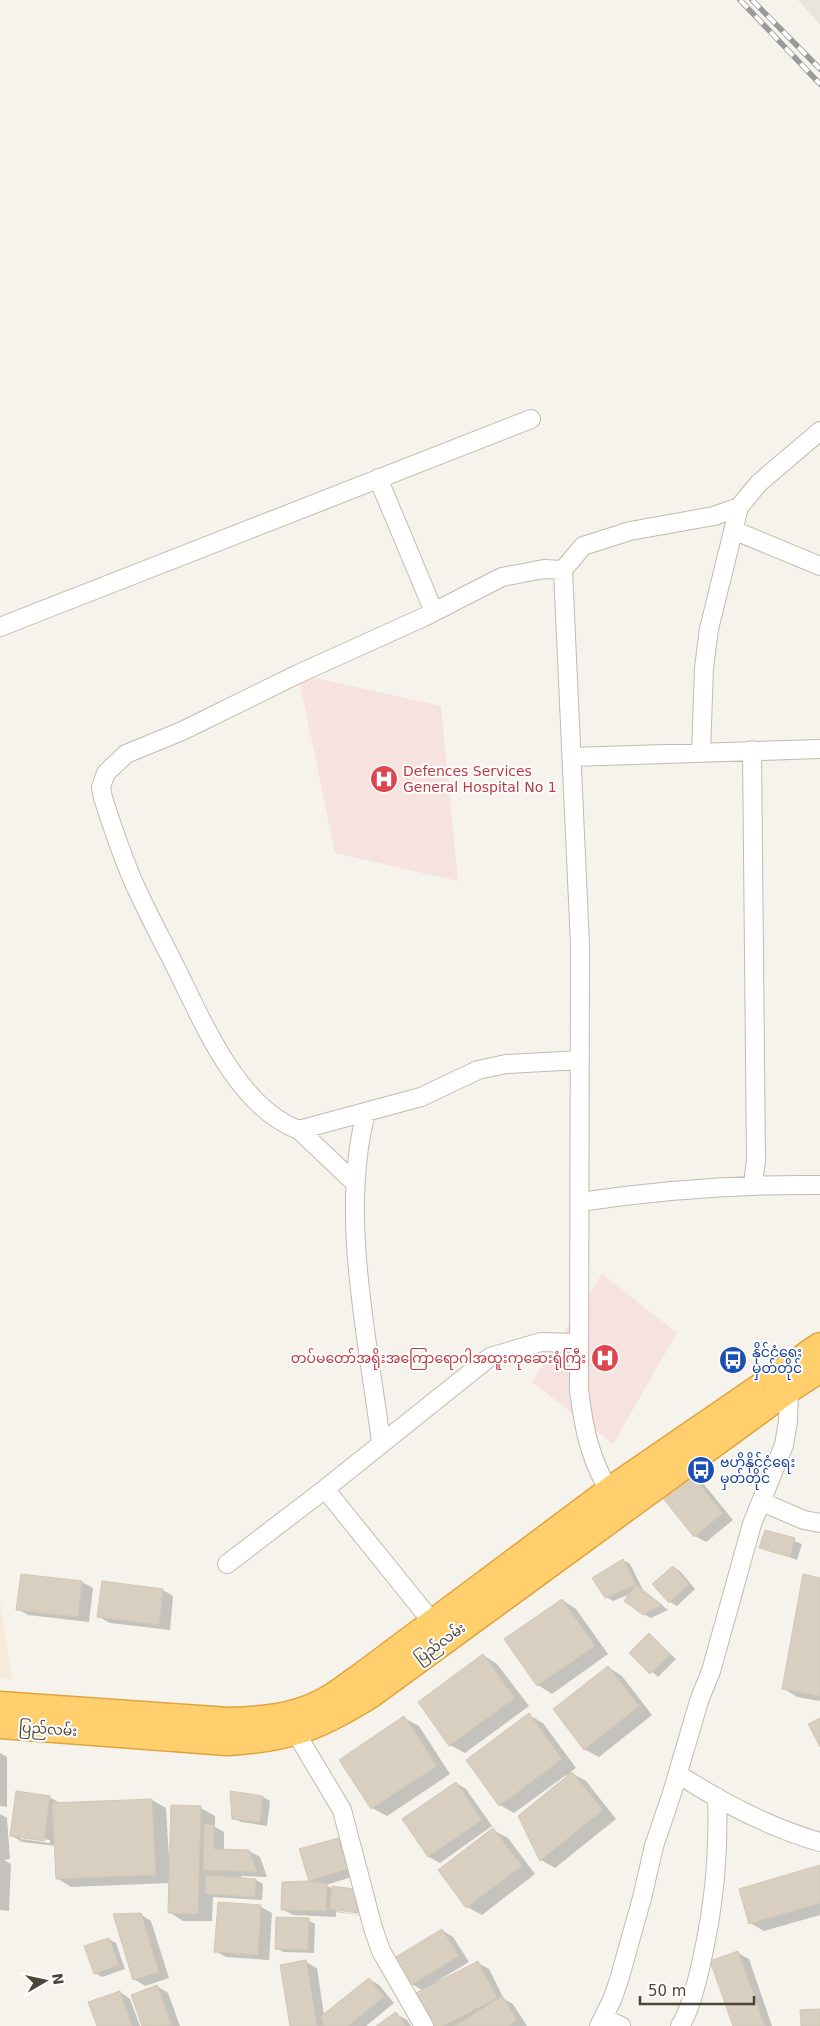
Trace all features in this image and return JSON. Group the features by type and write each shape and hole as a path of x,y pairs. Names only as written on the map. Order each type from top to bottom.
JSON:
{"highway":[{"path":"0,1705 228,1721 261,1720 292,1715 323,1702 433,1623 615,1500 783,1382 820,1346"},
{"path":"783,1382 820,1370"},
{"name":"ပြည်လမ်း","path":"0,1725 227,1742 264,1740 296,1733 334,1718 370,1695 615,1500"}],"street":[{"path":"0,627 531,418"},
{"path":"700,752 704,668 709,629 739,507 759,483 820,432"},
{"path":"378,478 434,612"},
{"path":"615,1500 591,1456 583,1422 578,1343 580,1202 579,896 563,570 583,546 630,532 714,516 739,507"},
{"path":"733,530 820,566"},
{"path":"355,1183 299,1130 285,1125 261,1105 238,1081 205,1027 130,875 103,798 102,787 106,773 126,754 182,732 298,674 434,612 502,578 544,569 563,570"},
{"path":"572,758 820,749"},
{"path":"752,750 756,1160 753,1184"},
{"path":"299,1130 421,1097 478,1070 506,1064 580,1060"},
{"path":"366,1113 358,1144 355,1183 357,1244 365,1327 381,1442"},
{"path":"580,1202 686,1188 753,1184 820,1185"},
{"path":"227,1564 325,1490 381,1442 490,1357 540,1342 578,1343"},
{"path":"621,2026 601,2022 619,1980 642,1898 654,1846 678,1774 698,1701 711,1671 743,1553 784,1445 788,1421 783,1382"},
{"path":"325,1490 433,1623"},
{"path":"762,1502 804,1520 820,1522"},
{"path":"296,1733 342,1810 378,1944 424,2026"},
{"path":"678,1774 716,1796 792,1834 820,1842"},
{"path":"680,2026 696,1985 718,1867 716,1796"}],"shaded area":[{"path":"798,0 820,0 820,25"},
{"name":"Defences Services General Hospital No 1","path":"298,674 441,706 458,881 335,853"},
{"name":"တပ်မတော်အရိုးအကြောရောဂါအထူးကုဆေးရုံကြီး","path":"602,1274 677,1333 613,1444 532,1382"},
{"path":"0,1600 12,1679 0,1678"}],"building":[{"path":"691,1474 723,1513 694,1537 662,1497"},
{"path":"765,1530 795,1538 790,1557 759,1548"},
{"path":"623,1559 636,1585 605,1598 592,1578"},
{"path":"673,1566 689,1584 669,1603 652,1584"},
{"path":"21,1574 82,1581 78,1617 16,1610"},
{"path":"803,1574 820,1578 820,1696 782,1689"},
{"path":"102,1581 163,1589 159,1625 97,1617"},
{"path":"636,1585 662,1605 643,1615 624,1601"},
{"path":"562,1599 595,1646 537,1686 504,1639"},
{"path":"649,1633 670,1654 650,1674 629,1653"},
{"path":"483,1654 515,1698 449,1746 418,1702"},
{"path":"608,1666 639,1706 584,1750 553,1709"},
{"path":"529,1713 562,1759 499,1806 466,1760"},
{"path":"404,1716 437,1766 371,1809 339,1760"},
{"path":"820,1718 820,1747 808,1724"},
{"path":"572,1772 603,1810 540,1861 518,1816"},
{"path":"456,1782 482,1820 428,1857 402,1819"},
{"path":"16,1791 50,1796 44,1841 10,1836"},
{"path":"230,1791 263,1796 260,1822 232,1819"},
{"path":"152,1799 156,1875 56,1879 52,1803"},
{"path":"171,1805 201,1806 198,1914 168,1913"},
{"path":"204,1824 214,1825 214,1849 249,1850 257,1872 203,1870"},
{"path":"493,1828 522,1866 466,1908 438,1870"},
{"path":"338,1838 348,1869 309,1881 299,1849"},
{"path":"820,1865 820,1903 749,1924 739,1889"},
{"path":"206,1875 256,1879 255,1897 205,1894"},
{"path":"309,1881 327,1884 326,1911 281,1910 282,1882"},
{"path":"332,1886 354,1889 358,1913 329,1909"},
{"path":"218,1902 261,1905 258,1955 214,1952"},
{"path":"141,1913 159,1972 133,1980 113,1914"},
{"path":"276,1917 309,1918 308,1950 275,1949"},
{"path":"442,1929 459,1956 411,1985 394,1958"},
{"path":"109,1938 119,1965 94,1974 84,1946"},
{"path":"738,1951 765,2026 733,2026 710,1961"},
{"path":"306,1960 317,2026 290,2026 280,1965"},
{"path":"478,1961 497,1998 443,2026 430,2026 414,1994"},
{"path":"369,1978 384,1997 348,2026 324,2026 321,2016"},
{"path":"157,1985 172,2025 142,2026 131,1995"},
{"path":"120,1991 132,2026 97,2026 88,2002"},
{"path":"502,1996 517,2020 509,2026 455,2026"},
{"path":"820,2009 820,2026 801,2026 800,2010"},
{"path":"396,2012 406,2026 376,2026"}],"railway":[{"path":"740,0 820,84"},
{"path":"752,0 820,69"}],"place":[{"name":"Defences Services General Hospital No 1","path":"384,779"},
{"name":"တပ်မတော်အရိုးအကြောရောဂါအထူးကုဆေးရုံကြီး","path":"605,1358"},
{"name":"နိုင်ငံရေး မှတ်တိုင်","path":"733,1360"},
{"name":"ဗဟိုနိုင်ငံရေး မှတ်တိုင်","path":"701,1470"}]}
